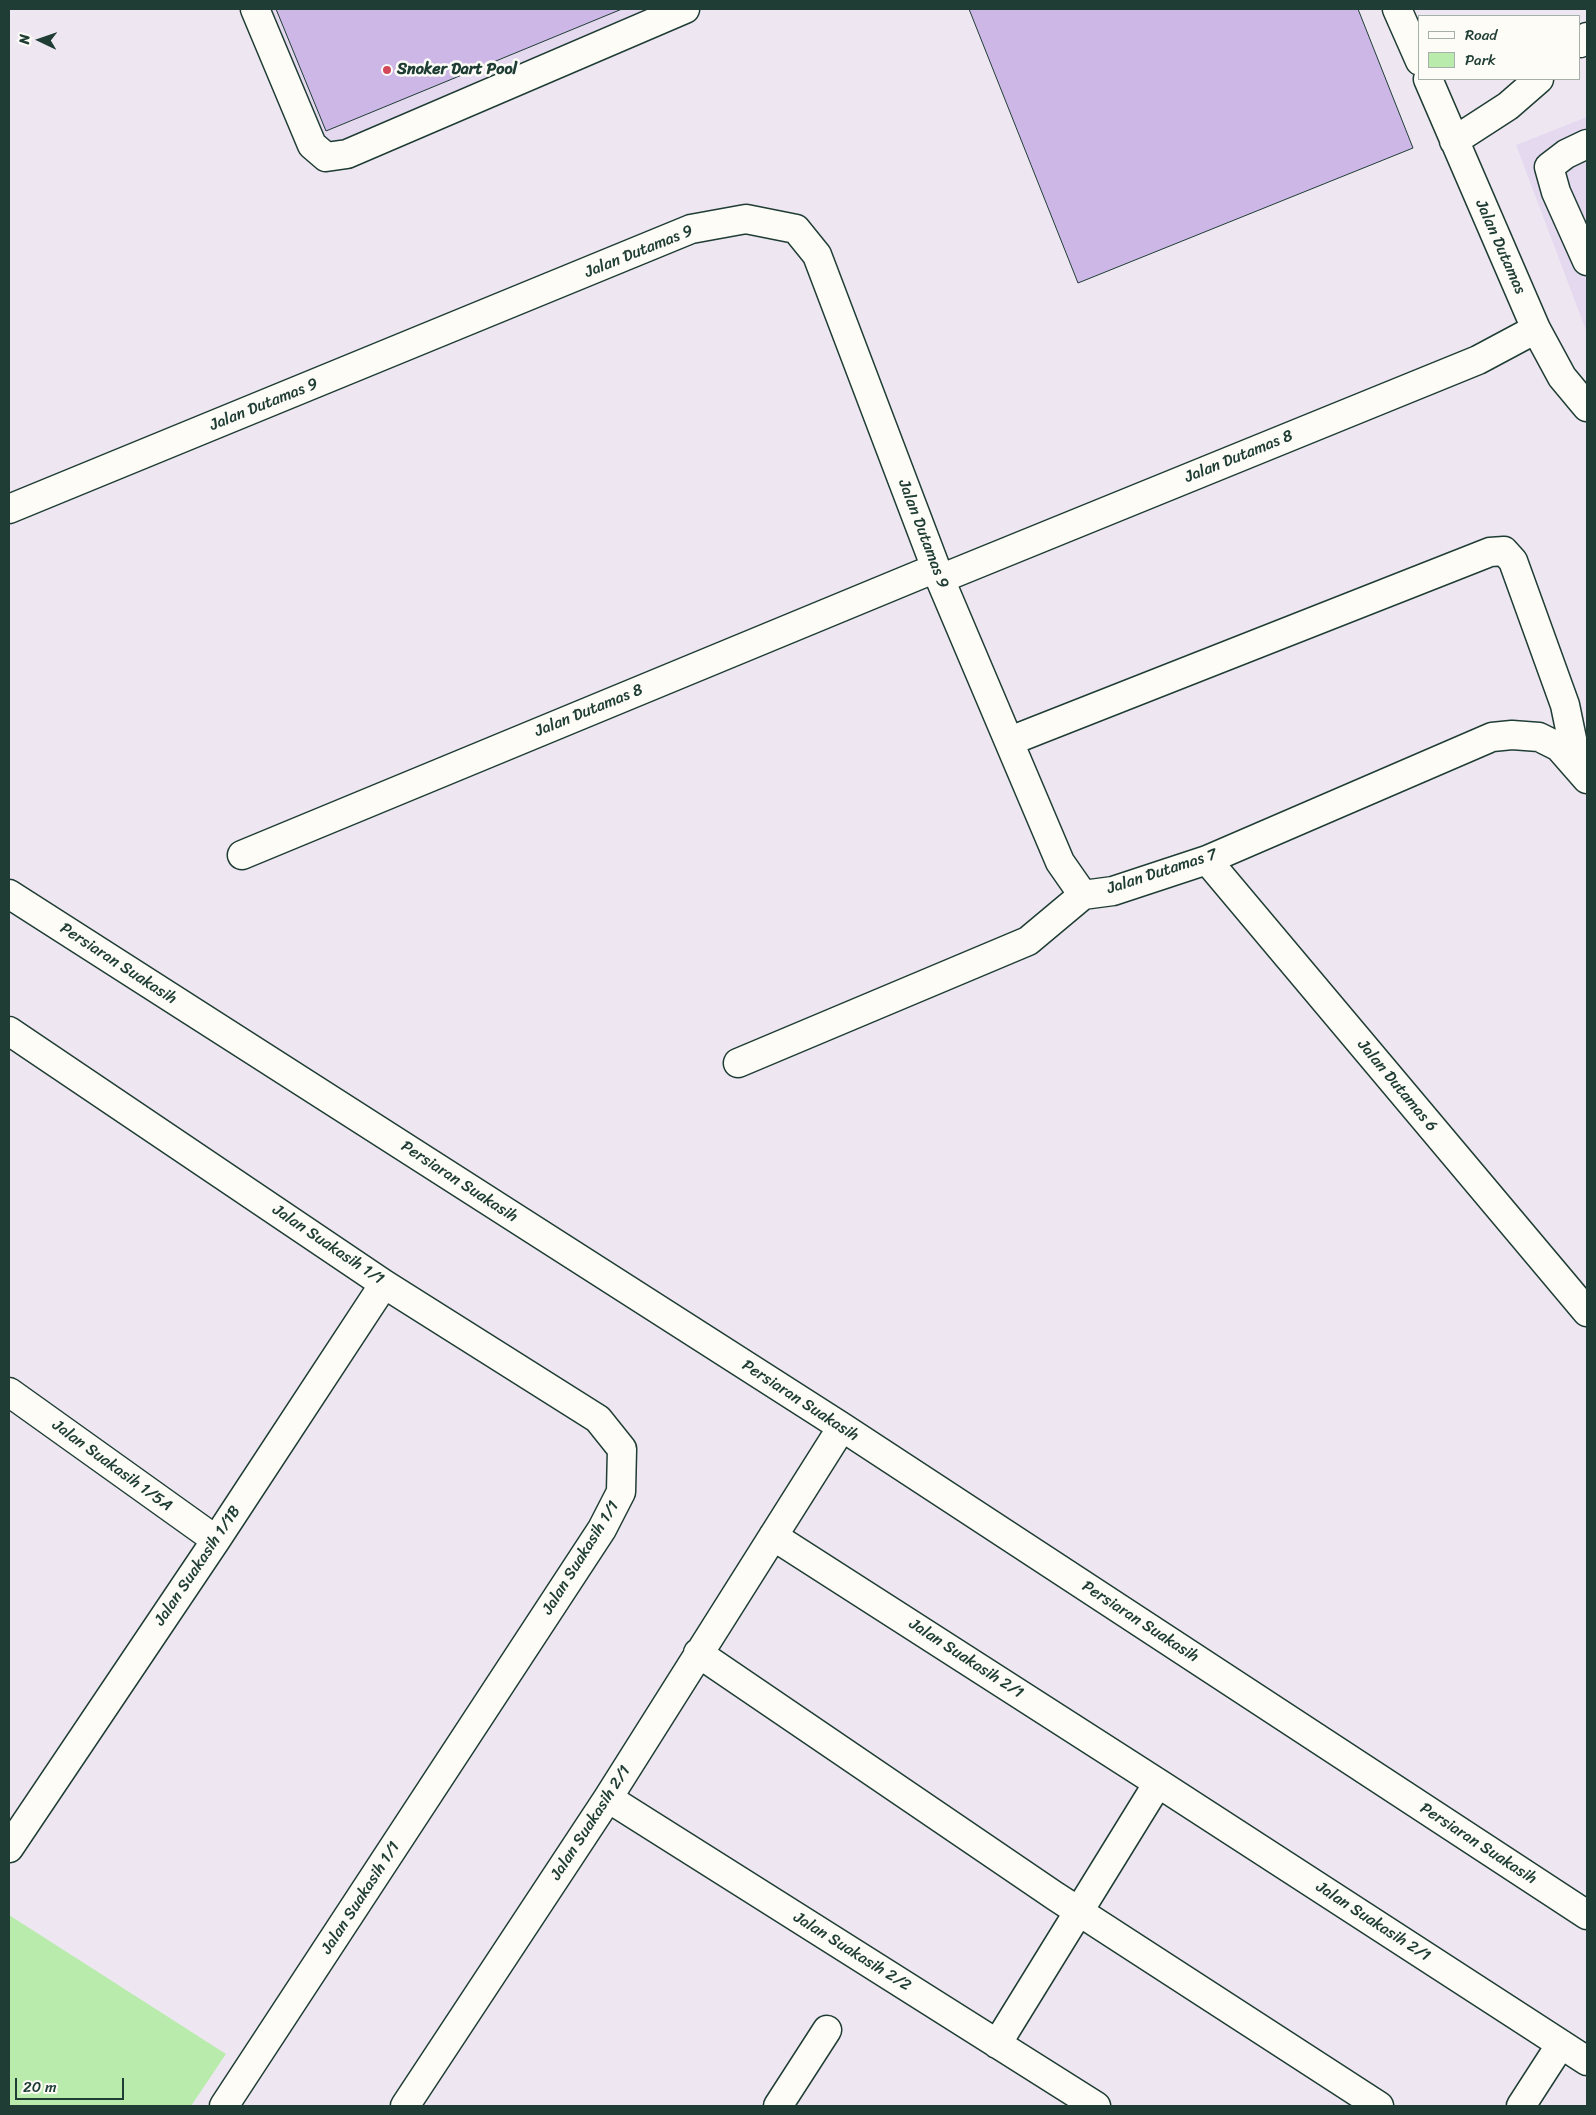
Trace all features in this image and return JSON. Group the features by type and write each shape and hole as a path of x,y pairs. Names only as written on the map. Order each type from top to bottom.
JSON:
{"street":[{"path":"255,9 312,145 326,157 347,154 685,9"},
{"path":"1397,9 1418,56"},
{"name":"Jalan Dutamas","path":"1428,80 1536,328 1562,378 1587,407"},
{"path":"1454,141 1508,106 1538,80"},
{"path":"1587,144 1566,154 1549,167 1556,192 1587,261"},
{"name":"Jalan Dutamas 9","path":"9,509 690,230 746,218 796,229 817,255 938,574 1060,862 1082,895"},
{"name":"Jalan Dutamas 8","path":"242,855 938,574 1478,360 1536,328"},
{"path":"1010,741 1490,552 1504,551 1513,561 1565,705 1582,773"},
{"name":"Jalan Dutamas 7","path":"1082,895 1113,891 1206,860 1492,737 1512,735 1539,737 1558,747 1582,773"},
{"name":"Jalan Dutamas 6","path":"1206,860 1587,1312"},
{"name":"Persiaran Suakasih","path":"9,894 842,1427 1587,1915"},
{"path":"738,1063 1028,941 1082,895"},
{"name":"Jalan Suakasih 1/1","path":"9,1031 384,1284 598,1419 622,1449 621,1492 602,1529 224,2106"},
{"name":"Jalan Suakasih 1/1B","path":"9,1848 216,1540 384,1284"},
{"name":"Jalan Suakasih 1/5A","path":"9,1392 216,1540"},
{"name":"Jalan Suakasih 2/1","path":"405,2106 608,1798 842,1427"},
{"name":"Jalan Suakasih 2/1","path":"773,1536 1587,2061"},
{"path":"698,1653 1079,1910 1379,2106"},
{"path":"997,2044 1158,1783"},
{"name":"Jalan Suakasih 2/2","path":"608,1798 1096,2106"},
{"path":"778,2106 827,2030"},
{"path":"1520,2106 1561,2044"}],"shaded area":[{"name":"Snoker Dart Pool","path":"268,9 656,9 326,148"},
{"path":"1587,117 1587,333 1516,145"}],"green space":[{"path":"9,1915 226,2054 191,2106 9,2106"}],"building":[{"name":"Snoker Dart Pool","path":"276,9 622,9 326,131"},
{"path":"969,9 1358,9 1413,148 1078,283"}],"place":[{"name":"Snoker Dart Pool","path":"387,70"}]}
